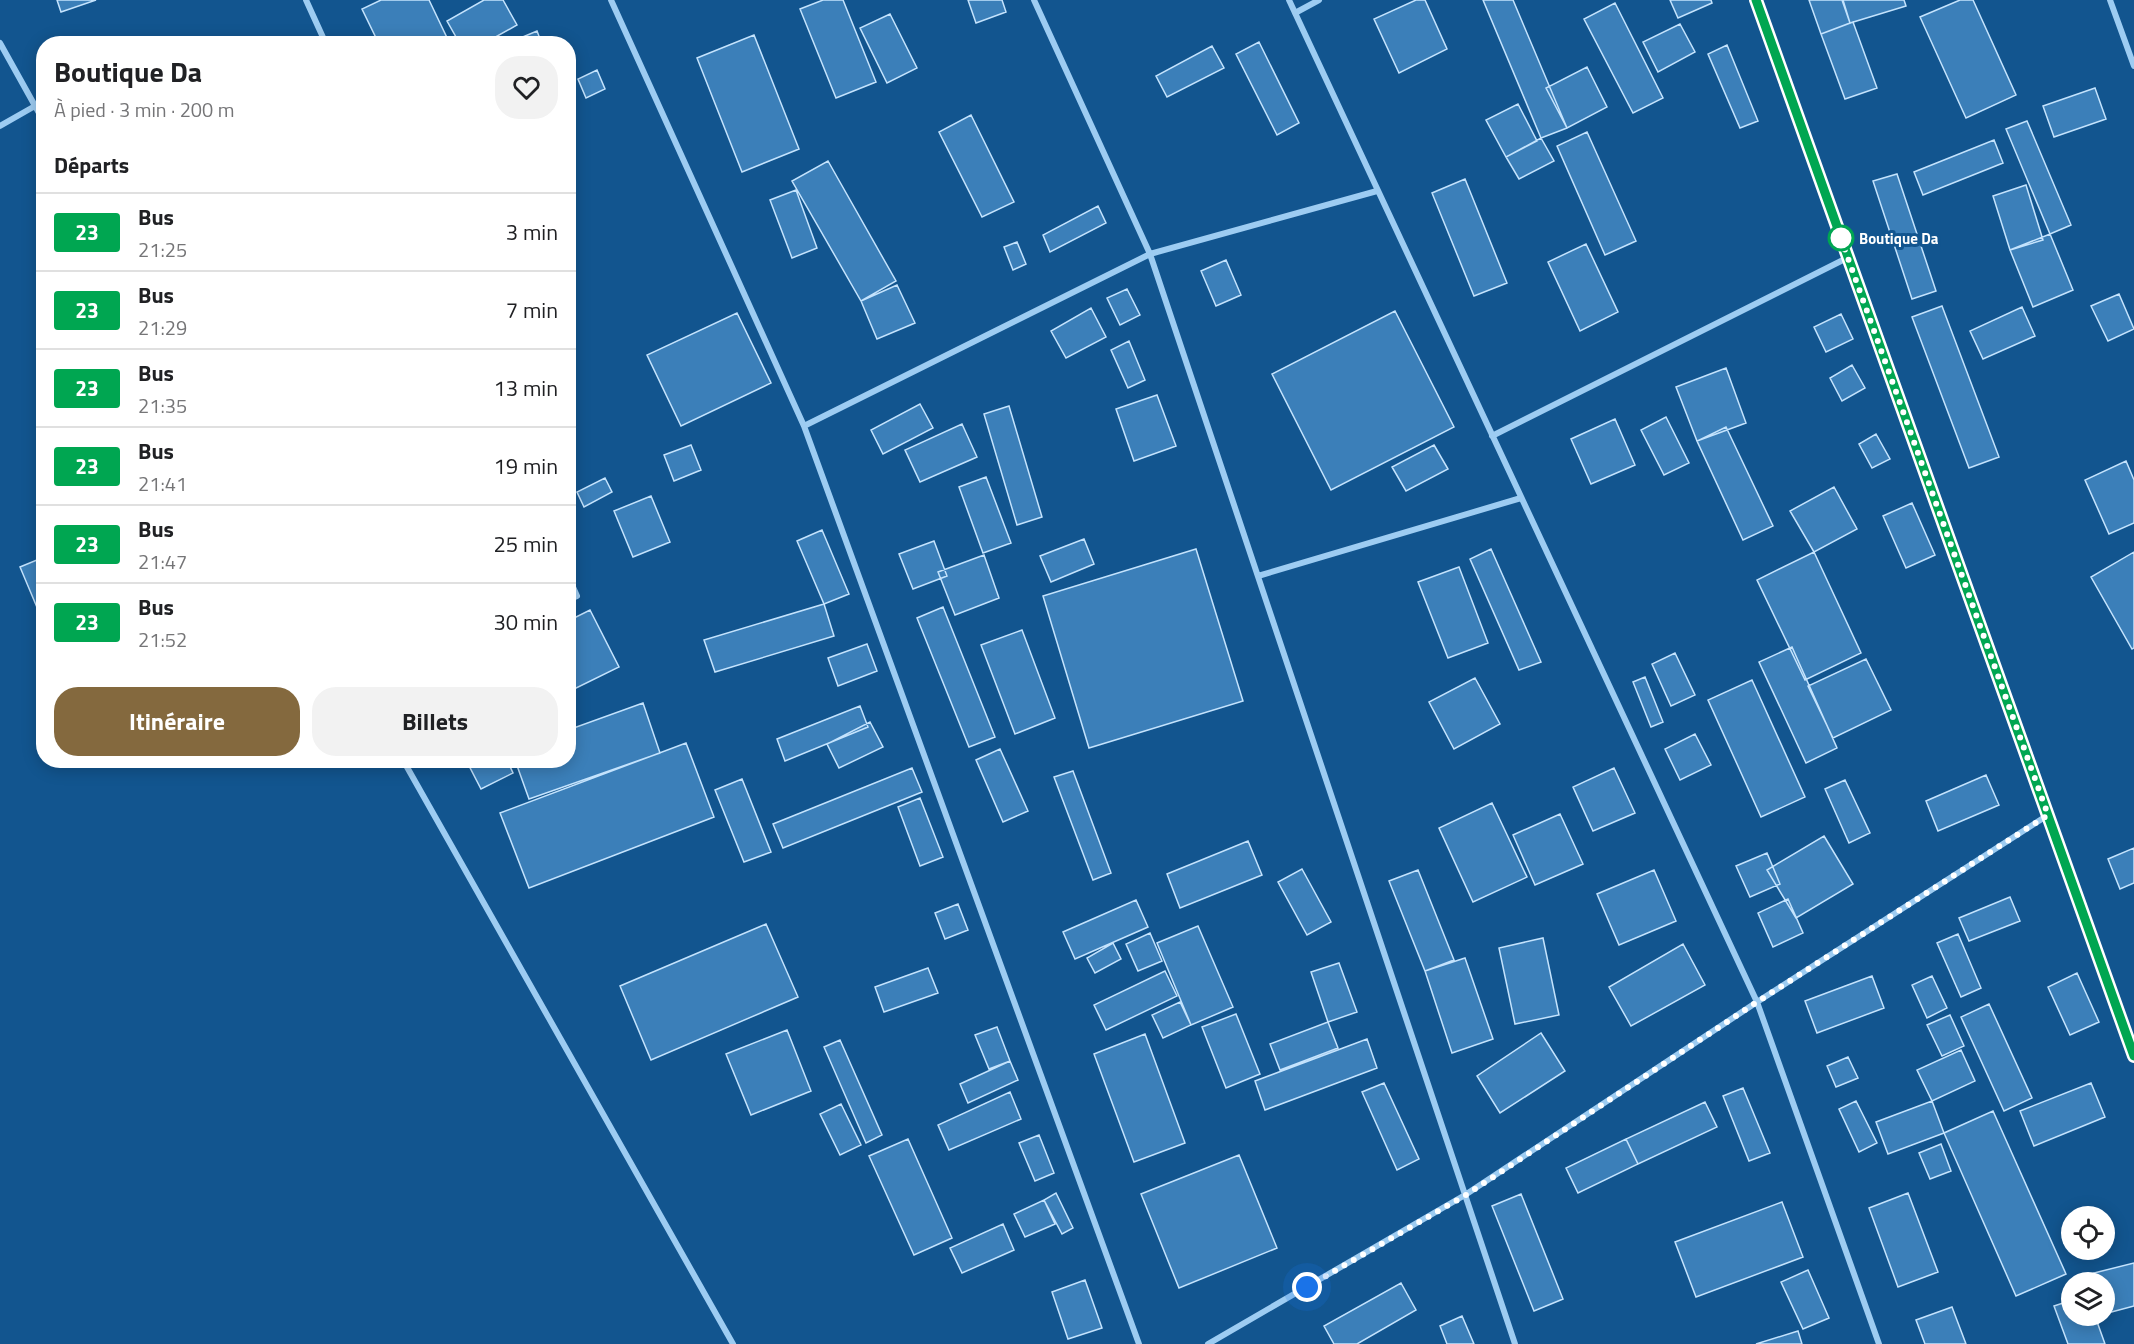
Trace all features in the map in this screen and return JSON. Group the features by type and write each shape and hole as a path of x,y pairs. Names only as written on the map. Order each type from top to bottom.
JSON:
{"street":[{"path":"306,0 322,36"},
{"path":"611,0 804,426 1139,1344"},
{"path":"1034,0 1150,254 1515,1344"},
{"path":"1289,0 1757,1002 1879,1344"},
{"path":"1295,13 1319,0"},
{"path":"1756,0 2134,1055"},
{"path":"2110,0 2134,66"},
{"path":"0,43 35,106 0,126"},
{"path":"804,426 1150,254 1377,191"},
{"path":"1492,436 1847,258"},
{"path":"1258,576 1521,498"},
{"path":"408,768 733,1344"},
{"path":"1208,1344 1466,1195 1757,1002 2048,815"}],"building":[{"path":"57,0 96,0 61,12"},
{"path":"381,0 429,0 446,36 375,36 362,9"},
{"path":"484,0 503,0 517,25 497,36 455,36 447,21"},
{"path":"823,0 843,0 876,82 836,98 800,9"},
{"path":"968,0 1002,0 1006,12 976,23"},
{"path":"1416,0 1425,0 1447,49 1399,73 1374,19"},
{"path":"1483,0 1513,0 1567,128 1541,138"},
{"path":"1670,0 1711,0 1712,3 1678,18"},
{"path":"1809,0 1842,0 1850,23 1821,34"},
{"path":"1843,0 1904,0 1906,6 1850,23"},
{"path":"1960,0 1973,0 2016,95 1966,118 1920,17"},
{"path":"1615,3 1663,98 1633,113 1584,19"},
{"path":"890,14 917,68 887,83 860,28"},
{"path":"1853,22 1877,88 1845,99 1821,34"},
{"path":"1680,24 1695,52 1658,72 1643,42"},
{"path":"537,31 539,36 525,36"},
{"path":"754,35 799,149 742,172 697,58"},
{"path":"1259,42 1299,123 1277,135 1236,54"},
{"path":"1727,45 1758,121 1740,128 1708,54"},
{"path":"1212,46 1224,68 1167,97 1156,76"},
{"path":"1587,67 1607,107 1567,128 1546,88"},
{"path":"597,70 605,89 586,98 578,79"},
{"path":"2095,88 2106,119 2054,137 2043,106"},
{"path":"1518,104 1537,141 1506,157 1486,120"},
{"path":"971,115 1014,202 982,217 939,132"},
{"path":"2027,121 2071,225 2050,234 2006,129"},
{"path":"1587,132 1636,241 1605,255 1557,146"},
{"path":"1541,138 1554,161 1519,179 1506,157"},
{"path":"1994,140 2003,163 1923,195 1914,172"},
{"path":"828,161 896,281 861,301 792,181"},
{"path":"1897,174 1936,291 1912,299 1873,181"},
{"path":"1465,179 1507,283 1474,296 1432,193"},
{"path":"2026,185 2043,240 2010,250 1993,196"},
{"path":"796,190 817,248 792,258 770,200"},
{"path":"1098,206 1106,223 1050,252 1043,235"},
{"path":"2050,234 2073,290 2033,307 2010,250"},
{"path":"1017,242 1026,264 1013,270 1004,247"},
{"path":"1586,244 1618,312 1580,331 1548,262"},
{"path":"1226,260 1241,295 1216,306 1201,271"},
{"path":"897,285 915,323 877,339 861,301"},
{"path":"1127,289 1140,315 1120,325 1107,298"},
{"path":"2119,294 2134,329 2108,341 2091,306"},
{"path":"1942,306 1999,457 1969,468 1912,317"},
{"path":"2022,307 2035,336 1983,359 1970,331"},
{"path":"1091,308 1106,337 1066,358 1051,331"},
{"path":"1395,311 1454,427 1331,490 1272,374"},
{"path":"737,313 771,383 681,426 647,355"},
{"path":"1841,314 1853,339 1826,352 1814,327"},
{"path":"1129,341 1145,380 1128,388 1111,350"},
{"path":"1852,365 1865,388 1842,401 1830,378"},
{"path":"1726,368 1746,423 1697,441 1676,387"},
{"path":"1157,395 1176,446 1134,461 1116,409"},
{"path":"920,404 933,428 883,454 871,430"},
{"path":"1009,406 1042,517 1017,525 984,414"},
{"path":"1666,417 1689,463 1664,475 1641,430"},
{"path":"1615,419 1635,465 1591,484 1571,439"},
{"path":"962,424 977,457 920,482 905,450"},
{"path":"1726,427 1773,526 1743,540 1697,441"},
{"path":"1876,434 1890,459 1872,468 1859,444"},
{"path":"691,445 701,470 674,481 664,455"},
{"path":"1434,445 1448,469 1406,491 1392,467"},
{"path":"2126,461 2134,480 2134,523 2109,534 2085,480"},
{"path":"986,477 1011,543 983,553 959,487"},
{"path":"605,478 612,492 584,507 577,492"},
{"path":"1834,487 1857,529 1814,552 1790,511"},
{"path":"651,496 670,542 633,557 614,511"},
{"path":"1912,503 1935,555 1906,568 1883,516"},
{"path":"822,530 849,594 824,604 797,541"},
{"path":"1084,539 1094,564 1051,582 1040,556"},
{"path":"934,541 947,576 913,589 899,554"},
{"path":"1196,549 1243,701 1089,748 1043,596"},
{"path":"1491,549 1541,662 1519,670 1470,559"},
{"path":"1814,552 1861,653 1805,680 1757,580"},
{"path":"2134,552 2134,648 2132,649 2091,577"},
{"path":"984,555 999,598 955,615 938,572"},
{"path":"36,560 36,605 20,567"},
{"path":"1459,567 1488,643 1448,658 1418,582"},
{"path":"824,604 834,636 715,672 704,640"},
{"path":"943,607 995,737 969,747 917,618"},
{"path":"590,610 619,667 576,688 576,617"},
{"path":"1022,630 1055,718 1015,734 981,645"},
{"path":"867,644 877,671 838,686 828,658"},
{"path":"1792,647 1837,748 1806,763 1759,662"},
{"path":"1675,653 1695,695 1671,706 1652,664"},
{"path":"1866,659 1891,710 1833,738 1808,686"},
{"path":"1645,677 1663,722 1651,727 1633,682"},
{"path":"1475,678 1500,724 1454,749 1429,702"},
{"path":"1752,680 1805,797 1761,817 1708,700"},
{"path":"643,703 660,753 529,799 518,768 576,768 576,727"},
{"path":"860,706 868,727 785,761 777,739"},
{"path":"870,722 883,747 839,768 827,744"},
{"path":"1695,734 1711,765 1680,780 1665,749"},
{"path":"686,743 714,817 529,888 500,813"},
{"path":"1000,749 1028,811 1003,822 976,760"},
{"path":"470,768 511,768 513,773 481,789"},
{"path":"912,768 922,792 783,848 773,824"},
{"path":"1614,768 1635,813 1593,831 1573,787"},
{"path":"1073,771 1111,873 1093,880 1054,777"},
{"path":"1986,775 1999,805 1938,831 1926,801"},
{"path":"742,779 771,852 744,862 715,790"},
{"path":"1845,780 1870,833 1849,843 1825,789"},
{"path":"920,798 943,857 920,866 898,807"},
{"path":"1492,803 1527,877 1473,902 1439,828"},
{"path":"1560,814 1583,864 1535,885 1513,835"},
{"path":"1824,836 1853,884 1796,918 1767,870"},
{"path":"1248,841 1262,875 1180,908 1167,874"},
{"path":"2134,848 2134,883 2120,889 2108,859"},
{"path":"1767,853 1780,884 1750,897 1736,866"},
{"path":"1302,869 1331,922 1307,935 1278,882"},
{"path":"1418,870 1454,960 1425,971 1389,881"},
{"path":"1654,870 1676,921 1619,945 1597,894"},
{"path":"2010,897 2020,921 1969,941 1959,918"},
{"path":"1788,899 1803,933 1773,947 1758,913"},
{"path":"1136,900 1148,927 1075,959 1063,932"},
{"path":"958,904 968,930 945,939 935,913"},
{"path":"766,924 798,997 651,1060 620,986"},
{"path":"1198,926 1233,1007 1191,1025 1157,943"},
{"path":"1150,933 1162,961 1138,971 1126,944"},
{"path":"1958,934 1981,988 1961,997 1937,943"},
{"path":"1543,938 1559,1015 1515,1024 1499,948"},
{"path":"1113,943 1121,959 1095,973 1087,958"},
{"path":"1683,944 1705,985 1631,1026 1609,987"},
{"path":"1465,958 1493,1039 1452,1053 1425,971"},
{"path":"1339,963 1357,1012 1328,1022 1311,972"},
{"path":"928,968 938,993 884,1012 875,987"},
{"path":"1165,971 1177,996 1106,1030 1094,1005"},
{"path":"2077,973 2099,1022 2070,1035 2048,987"},
{"path":"1872,976 1884,1008 1817,1033 1805,1001"},
{"path":"1932,976 1947,1008 1927,1018 1912,985"},
{"path":"1180,1002 1191,1025 1163,1038 1152,1015"},
{"path":"1989,1004 2032,1098 2004,1111 1961,1017"},
{"path":"1236,1014 1260,1074 1226,1088 1202,1027"},
{"path":"1950,1015 1964,1046 1942,1056 1927,1025"},
{"path":"1328,1022 1338,1048 1280,1070 1270,1044"},
{"path":"997,1027 1010,1061 989,1069 975,1035"},
{"path":"787,1030 811,1091 751,1115 726,1054"},
{"path":"1541,1033 1565,1071 1500,1113 1477,1076"},
{"path":"1145,1034 1185,1143 1134,1162 1094,1054"},
{"path":"1367,1039 1377,1068 1265,1110 1255,1081"},
{"path":"840,1040 882,1135 866,1143 824,1047"},
{"path":"1961,1050 1975,1081 1932,1101 1917,1070"},
{"path":"1848,1057 1858,1078 1836,1087 1827,1066"},
{"path":"1010,1061 1018,1080 968,1103 960,1084"},
{"path":"1384,1083 1419,1159 1397,1170 1362,1092"},
{"path":"2091,1083 2105,1117 2034,1146 2020,1111"},
{"path":"1743,1088 1770,1153 1749,1161 1723,1096"},
{"path":"1010,1092 1021,1119 949,1150 938,1125"},
{"path":"1856,1101 1877,1143 1859,1152 1839,1109"},
{"path":"1932,1101 1944,1133 1888,1154 1876,1122"},
{"path":"1705,1102 1717,1127 1638,1164 1626,1139"},
{"path":"841,1104 861,1145 840,1155 820,1114"},
{"path":"1993,1111 2065,1272 2061,1272 2061,1276 2016,1296 1944,1133"},
{"path":"1039,1135 1054,1173 1035,1181 1019,1143"},
{"path":"908,1139 952,1238 914,1255 869,1156"},
{"path":"1626,1139 1638,1164 1578,1193 1566,1168"},
{"path":"1941,1144 1951,1171 1930,1179 1919,1153"},
{"path":"1239,1155 1277,1248 1179,1288 1141,1194"},
{"path":"1056,1193 1073,1228 1062,1234 1044,1200"},
{"path":"1908,1193 1938,1272 1898,1287 1869,1208"},
{"path":"1521,1194 1563,1299 1534,1311 1492,1206"},
{"path":"1044,1200 1055,1224 1025,1237 1014,1214"},
{"path":"1782,1202 1803,1257 1696,1297 1675,1242"},
{"path":"1003,1224 1014,1250 962,1273 950,1248"},
{"path":"2134,1263 2134,1306 2115,1311 2115,1272 2098,1272"},
{"path":"1808,1270 1829,1318 1803,1329 1781,1282"},
{"path":"1085,1280 1102,1328 1068,1339 1052,1292"},
{"path":"1401,1283 1416,1310 1357,1344 1334,1344 1324,1326"},
{"path":"2061,1304 2061,1325 2054,1306"},
{"path":"1952,1307 1966,1344 1925,1344 1916,1320"},
{"path":"1462,1316 1474,1344 1447,1344 1440,1326"},
{"path":"2061,1326 2099,1326 2105,1344 2068,1344"},
{"path":"1798,1331 1802,1344 1756,1344"}],"bus line":[{"name":"23","path":"1756,0 2134,1056"}],"place":[{"name":"Boutique Da","path":"1841,238"}],"route":[{"path":"1307,1287 1466,1195 1757,1002 2048,815 1840,236 1841,238"}]}
